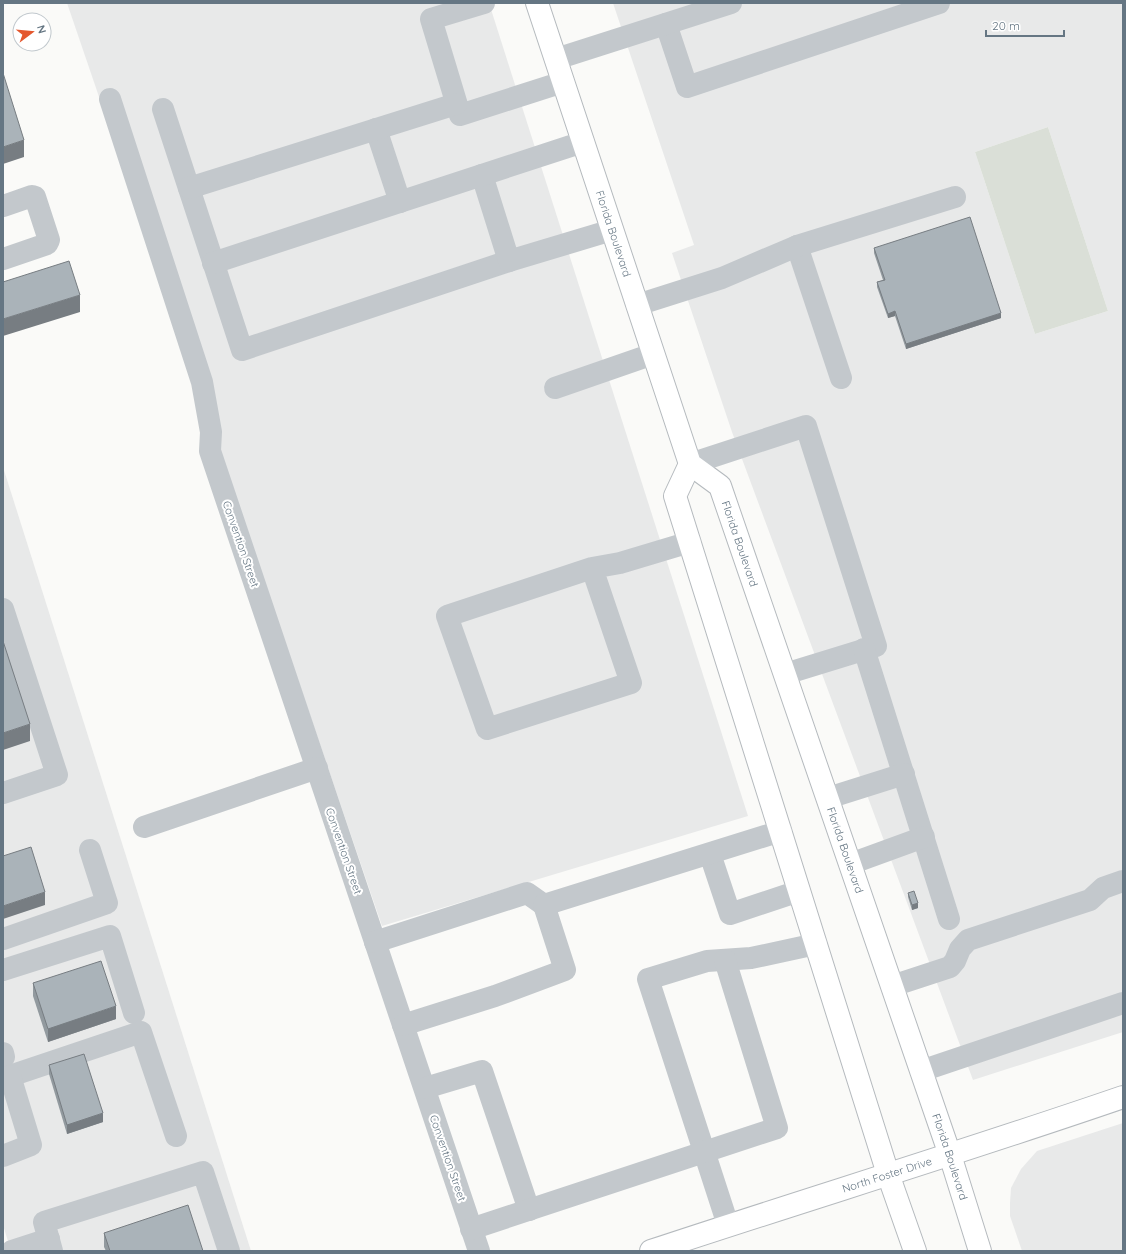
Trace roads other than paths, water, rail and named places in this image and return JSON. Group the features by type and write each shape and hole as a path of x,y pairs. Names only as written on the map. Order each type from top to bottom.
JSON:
{"main road":[{"name":"Florida Boulevard","path":"537,3 690,464 720,486 950,1155 980,1251"},
{"path":"690,464 676,496 888,1174 914,1251"},
{"name":"North Foster Drive","path":"651,1251 728,1225 950,1155 1123,1097"}],"street":[{"path":"458,110 431,19 484,3"},
{"path":"556,59 731,3"},
{"path":"666,24 687,87 939,3"},
{"path":"189,188 376,129 458,110 563,82"},
{"name":"Convention Street","path":"110,99 202,382 211,432 210,451 479,1251"},
{"path":"163,109 242,350 509,261 612,230"},
{"path":"376,129 400,202"},
{"path":"213,263 583,142"},
{"path":"482,175 509,261"},
{"path":"3,206 34,196 49,240 47,244 3,259"},
{"path":"637,306 722,278 797,246 955,197"},
{"path":"797,246 841,378"},
{"path":"555,388 653,354"},
{"path":"690,464 806,426 876,646 785,674"},
{"path":"592,568 631,683 487,729 447,616 592,568 620,563 690,542"},
{"path":"3,609 57,775 3,792"},
{"path":"864,649 949,919"},
{"path":"144,827 316,768"},
{"path":"828,798 904,774"},
{"path":"544,905 610,883 710,854 781,831"},
{"path":"850,864 924,837"},
{"path":"3,938 107,903 90,850"},
{"path":"710,854 730,914 799,891"},
{"path":"892,986 950,967 955,961 960,949 968,940 1090,900 1103,888 1123,881"},
{"path":"375,942 527,893 544,905 565,970 403,1025"},
{"path":"3,970 110,936 134,1013"},
{"path":"728,1225 648,979 707,960 751,958 816,944"},
{"path":"472,1228 777,1128 725,960"},
{"path":"921,1071 1123,1003"},
{"path":"3,1156 31,1145 5,1066 141,1032 176,1136"},
{"path":"425,1088 482,1071 529,1210"},
{"path":"12,1251 51,1245 44,1222 203,1172 229,1251"}]}
